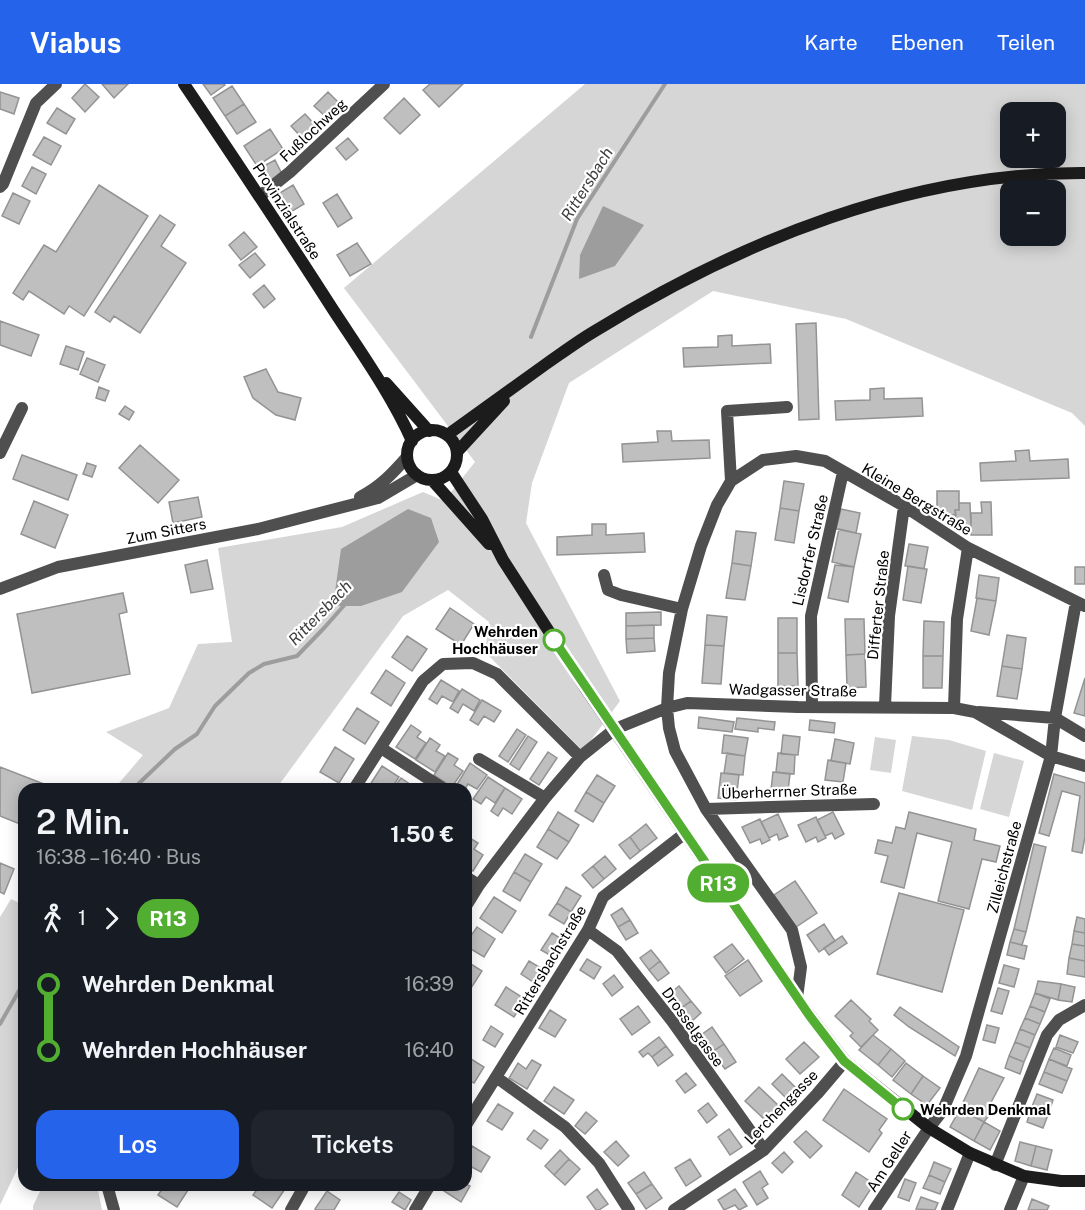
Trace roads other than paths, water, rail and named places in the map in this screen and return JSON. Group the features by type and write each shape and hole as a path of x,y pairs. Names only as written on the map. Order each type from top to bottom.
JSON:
{"street":[{"path":"0,187 36,103 56,84"},
{"name":"Provinzialstraße","path":"184,84 260,196 362,356 412,441"},
{"name":"Fußlochweg","path":"260,196 283,178 384,84"},
{"path":"446,434 593,332 652,297 722,262 797,229 884,201 960,183 1043,172 1085,173"},
{"name":"Provinzialstraße","path":"362,356 429,431"},
{"path":"457,452 465,440 526,379"},
{"path":"731,481 727,411 787,407"},
{"path":"0,453 22,408"},
{"path":"438,431 446,434 455,445 457,452 457,459 451,472 432,480 417,475 412,470 407,457 412,441 423,432 438,431"},
{"name":"Kleine Bergstraße","path":"797,998 801,967 792,930 706,809 675,751 669,728 667,708 669,673 682,609 715,508 731,481 763,460 796,456 825,461 904,506 968,548 1081,604"},
{"name":"Zum Sitters","path":"340,507 374,490 392,475 407,457"},
{"path":"451,472 482,519 503,560 578,677 797,998 844,1061 929,1128 970,1154 1024,1176 1061,1182 1085,1181"},
{"name":"Lisdorfer Straße","path":"812,707 811,616 843,472"},
{"name":"Zum Sitters","path":"0,588 58,567 258,529 378,498 417,475"},
{"path":"432,480 503,560"},
{"name":"Differter Straße","path":"885,706 889,616 904,506"},
{"path":"954,708 957,619 968,548"},
{"path":"604,575 608,590 682,609"},
{"name":"Zilleichstraße","path":"929,1128 943,1110 972,1041 1051,756 1055,718 1081,604"},
{"path":"358,783 423,681 443,664 473,663 497,674 580,757"},
{"name":"Wadgasser Straße","path":"472,896 545,798 580,757 615,729 667,708 687,703 954,708 975,712 1055,718 1085,736"},
{"name":"Wadgasser Straße","path":"975,712 1051,756 1085,766"},
{"path":"381,748 435,783"},
{"path":"479,759 545,798"},
{"name":"Überherrner Straße","path":"706,809 874,804"},
{"name":"Rittersbachstraße","path":"472,1115 588,930 603,897 684,834"},
{"path":"472,881 479,885"},
{"name":"Drosselgasse","path":"588,930 617,951 672,1022 764,1150"},
{"path":"995,1165 1047,1035 1059,1020 1085,1005"},
{"name":"Lerchengasse","path":"674,1210 764,1150 817,1094 844,1061"},
{"path":"496,1077 565,1127 599,1163 628,1210"},
{"name":"Am Geller","path":"874,1210 929,1128"},
{"path":"946,1210 970,1154"},
{"path":"1010,1210 1024,1176"},
{"path":"109,1191 114,1210"},
{"path":"291,1210 302,1191"},
{"path":"415,1210 426,1191"}],"waterway":[{"name":"Rittersbach","path":"531,337 577,219 665,84"},
{"name":"Rittersbach","path":"139,783 175,749 197,734 215,706 249,673 264,664 297,656 347,602"},
{"name":"Rittersbach","path":"0,1024 18,992"}],"place":[{"name":"Wehrden Hochhäuser","path":"554,640"},
{"name":"Wehrden Denkmal","path":"903,1109"}]}
